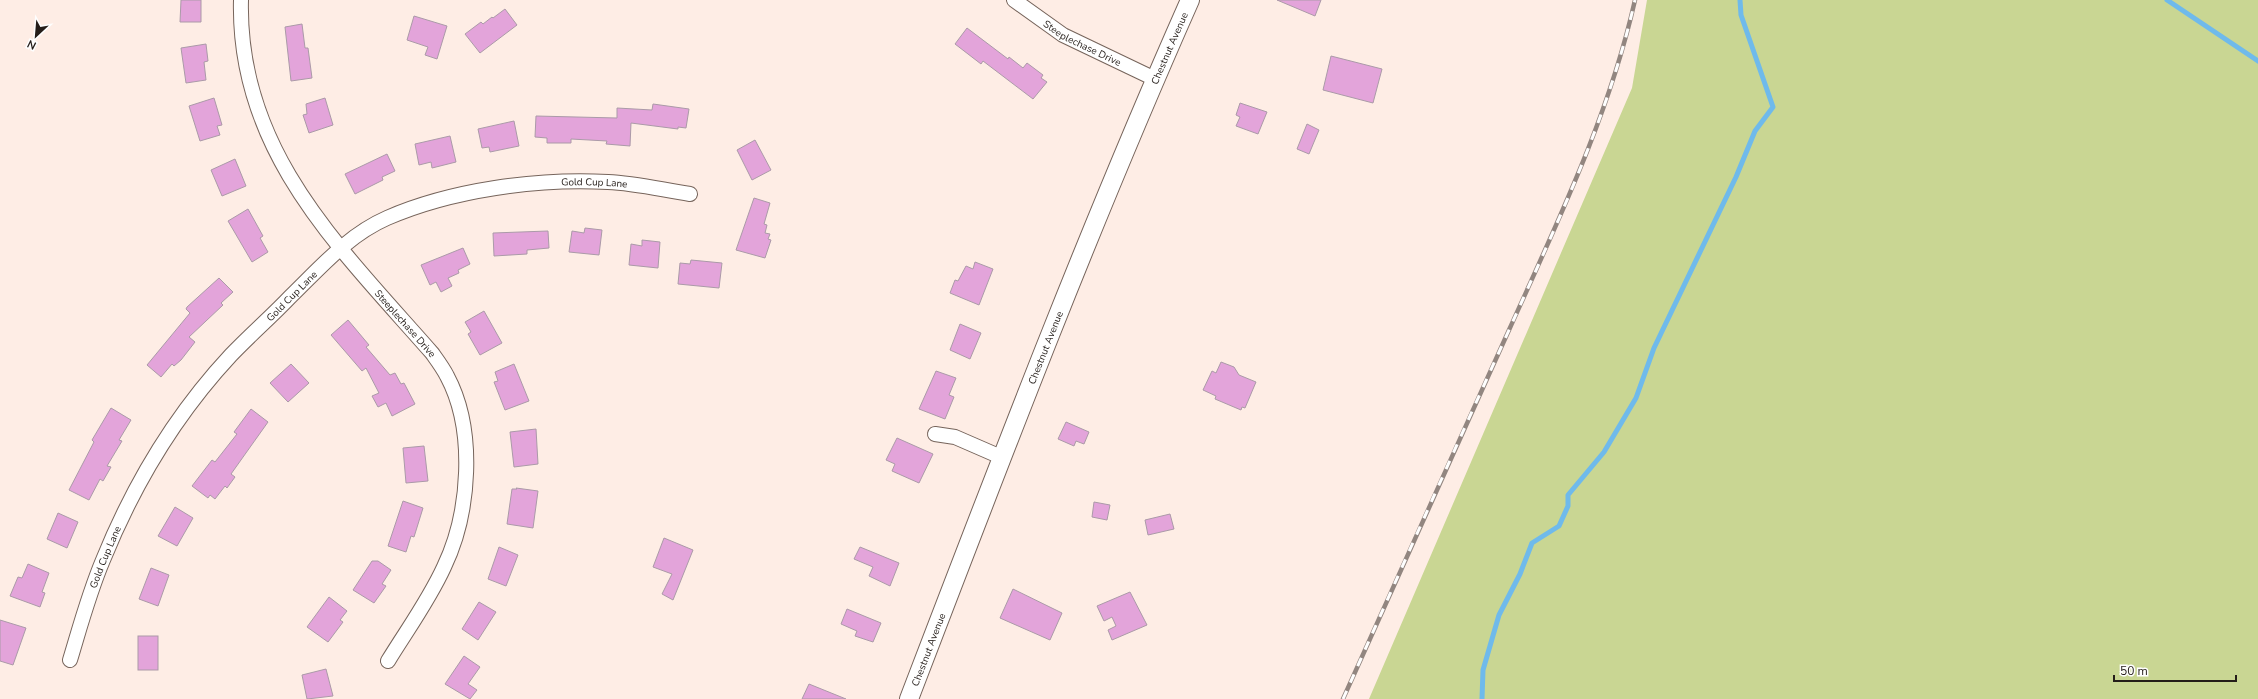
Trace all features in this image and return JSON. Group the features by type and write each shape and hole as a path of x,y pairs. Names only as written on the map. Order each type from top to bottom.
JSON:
{"street":[{"name":"Steeplechase Drive","path":"240,0 240,28 245,62 263,128 316,220 432,353 448,377 457,403 464,435 466,469 465,496 458,531 444,567 388,661"},
{"name":"Steeplechase Drive","path":"1014,0 1063,35 1155,79"},
{"name":"Chestnut Avenue","path":"910,699 1001,457 1155,79 1190,0"},
{"name":"Gold Cup Lane","path":"70,660 102,563 114,533 137,487 172,430 230,356 340,248 362,231 385,218 416,206 496,189 569,181 610,182 690,194"},
{"path":"935,434 954,437 1001,457"}],"green space":[{"path":"1647,0 2258,0 2258,699 1369,699 1632,88"}],"building":[{"path":"181,0 201,0 201,22 180,22"},
{"path":"1277,0 1321,0 1315,16"},
{"path":"505,9 517,25 480,53 465,34 481,22 483,24"},
{"path":"414,16 447,26 437,59 425,55 428,47 407,40"},
{"path":"302,24 305,48 308,48 312,78 291,81 285,27"},
{"path":"967,28 1008,59 1009,57 1023,68 1027,63 1043,75 1041,78 1047,82 1033,99 983,61 981,64 955,44"},
{"path":"206,44 208,61 204,62 206,80 186,83 181,48"},
{"path":"1331,56 1382,69 1373,103 1323,90"},
{"path":"214,98 222,125 217,126 220,135 200,141 189,106"},
{"path":"325,98 333,125 309,133 303,115 307,114 306,104"},
{"path":"1240,103 1267,112 1258,134 1236,126 1240,117 1236,115"},
{"path":"653,104 689,109 686,128 678,127 678,129 631,123 630,146 606,144 607,141 571,139 571,143 547,143 547,138 535,137 536,116 617,118 617,108 652,110"},
{"path":"514,121 519,146 490,152 489,147 482,148 478,129"},
{"path":"1307,124 1319,130 1309,154 1297,149"},
{"path":"450,136 456,162 432,168 431,162 419,165 415,144"},
{"path":"755,140 771,170 752,180 737,150"},
{"path":"387,154 395,171 382,177 383,180 355,194 345,174"},
{"path":"235,159 246,186 222,196 211,170"},
{"path":"754,198 770,203 764,224 767,225 765,233 770,234 768,239 771,240 765,258 736,250"},
{"path":"248,209 263,236 260,238 268,252 252,262 228,221"},
{"path":"585,228 602,230 599,255 569,252 572,231 584,233"},
{"path":"548,231 549,248 527,250 527,254 494,256 493,233"},
{"path":"642,240 660,242 658,268 629,265 631,244 642,246"},
{"path":"463,248 470,264 458,270 459,273 448,278 452,286 441,292 436,282 430,285 421,265"},
{"path":"691,260 722,263 719,288 678,284 680,263 690,264"},
{"path":"975,262 993,269 979,305 950,293 955,280 958,281 966,266 973,269"},
{"path":"219,278 233,292 221,303 223,305 189,337 195,342 181,360 174,366 172,364 161,377 147,365 190,313 186,309 187,307"},
{"path":"484,311 502,343 480,355 468,334 471,332 465,322"},
{"path":"348,320 369,345 366,347 390,375 395,373 401,384 404,383 415,404 392,416 386,403 378,407 372,396 379,393 366,368 362,371 331,335"},
{"path":"960,324 981,333 970,359 950,350"},
{"path":"1221,362 1234,367 1239,375 1256,382 1245,408 1242,407 1241,410 1215,399 1216,396 1203,390 1212,371 1216,373"},
{"path":"291,364 309,383 288,402 270,383"},
{"path":"514,364 529,401 505,410 494,382 498,381 495,372"},
{"path":"936,371 956,378 949,395 954,397 945,419 919,409"},
{"path":"111,408 131,420 119,440 122,441 107,466 111,467 103,481 100,479 89,500 69,490 94,442 92,440"},
{"path":"251,409 268,422 231,474 235,477 227,488 225,486 215,499 210,495 208,498 192,486 212,460 215,462 237,434 234,432"},
{"path":"1066,422 1089,432 1084,444 1076,441 1074,446 1058,439"},
{"path":"536,429 538,464 514,467 510,432"},
{"path":"897,438 933,454 919,483 892,471 895,464 886,460"},
{"path":"424,446 428,481 406,483 403,448"},
{"path":"516,488 538,491 533,528 507,524 512,489 517,489"},
{"path":"403,501 423,508 414,537 411,536 406,552 388,546"},
{"path":"1094,502 1110,505 1107,520 1092,517"},
{"path":"175,507 193,518 177,546 158,536"},
{"path":"58,513 78,522 67,548 47,539"},
{"path":"1170,514 1174,529 1148,535 1145,520"},
{"path":"664,538 693,550 673,600 662,594 672,574 653,567"},
{"path":"499,547 518,555 506,586 488,579"},
{"path":"860,547 899,563 890,586 869,576 873,567 854,559"},
{"path":"372,561 378,561 391,570 382,584 386,586 374,603 353,590"},
{"path":"28,564 49,573 42,592 45,593 40,607 10,596 18,577 22,578"},
{"path":"151,568 169,575 158,606 139,599"},
{"path":"1013,589 1062,613 1050,640 1000,618"},
{"path":"1130,592 1147,625 1112,640 1108,630 1116,626 1112,617 1104,621 1097,606"},
{"path":"329,597 347,611 340,620 343,622 328,642 307,627"},
{"path":"479,602 496,612 478,640 462,629"},
{"path":"847,609 881,623 873,642 855,636 857,631 841,624"},
{"path":"0,620 26,628 13,665 0,661"},
{"path":"138,636 158,636 158,670 138,670"},
{"path":"464,656 480,667 468,684 477,690 470,699 445,684"},
{"path":"326,669 333,696 307,699 302,675"},
{"path":"809,684 846,699 802,699"}],"waterway":[{"path":"1482,699 1483,670 1499,615 1520,574 1532,543 1559,526 1568,506 1568,495 1604,452 1636,398 1654,348 1736,177 1755,131 1773,107 1741,15 1740,0"},
{"path":"2167,0 2258,61"}],"railway":[{"path":"1343,699 1563,209 1611,85 1635,0"}]}
